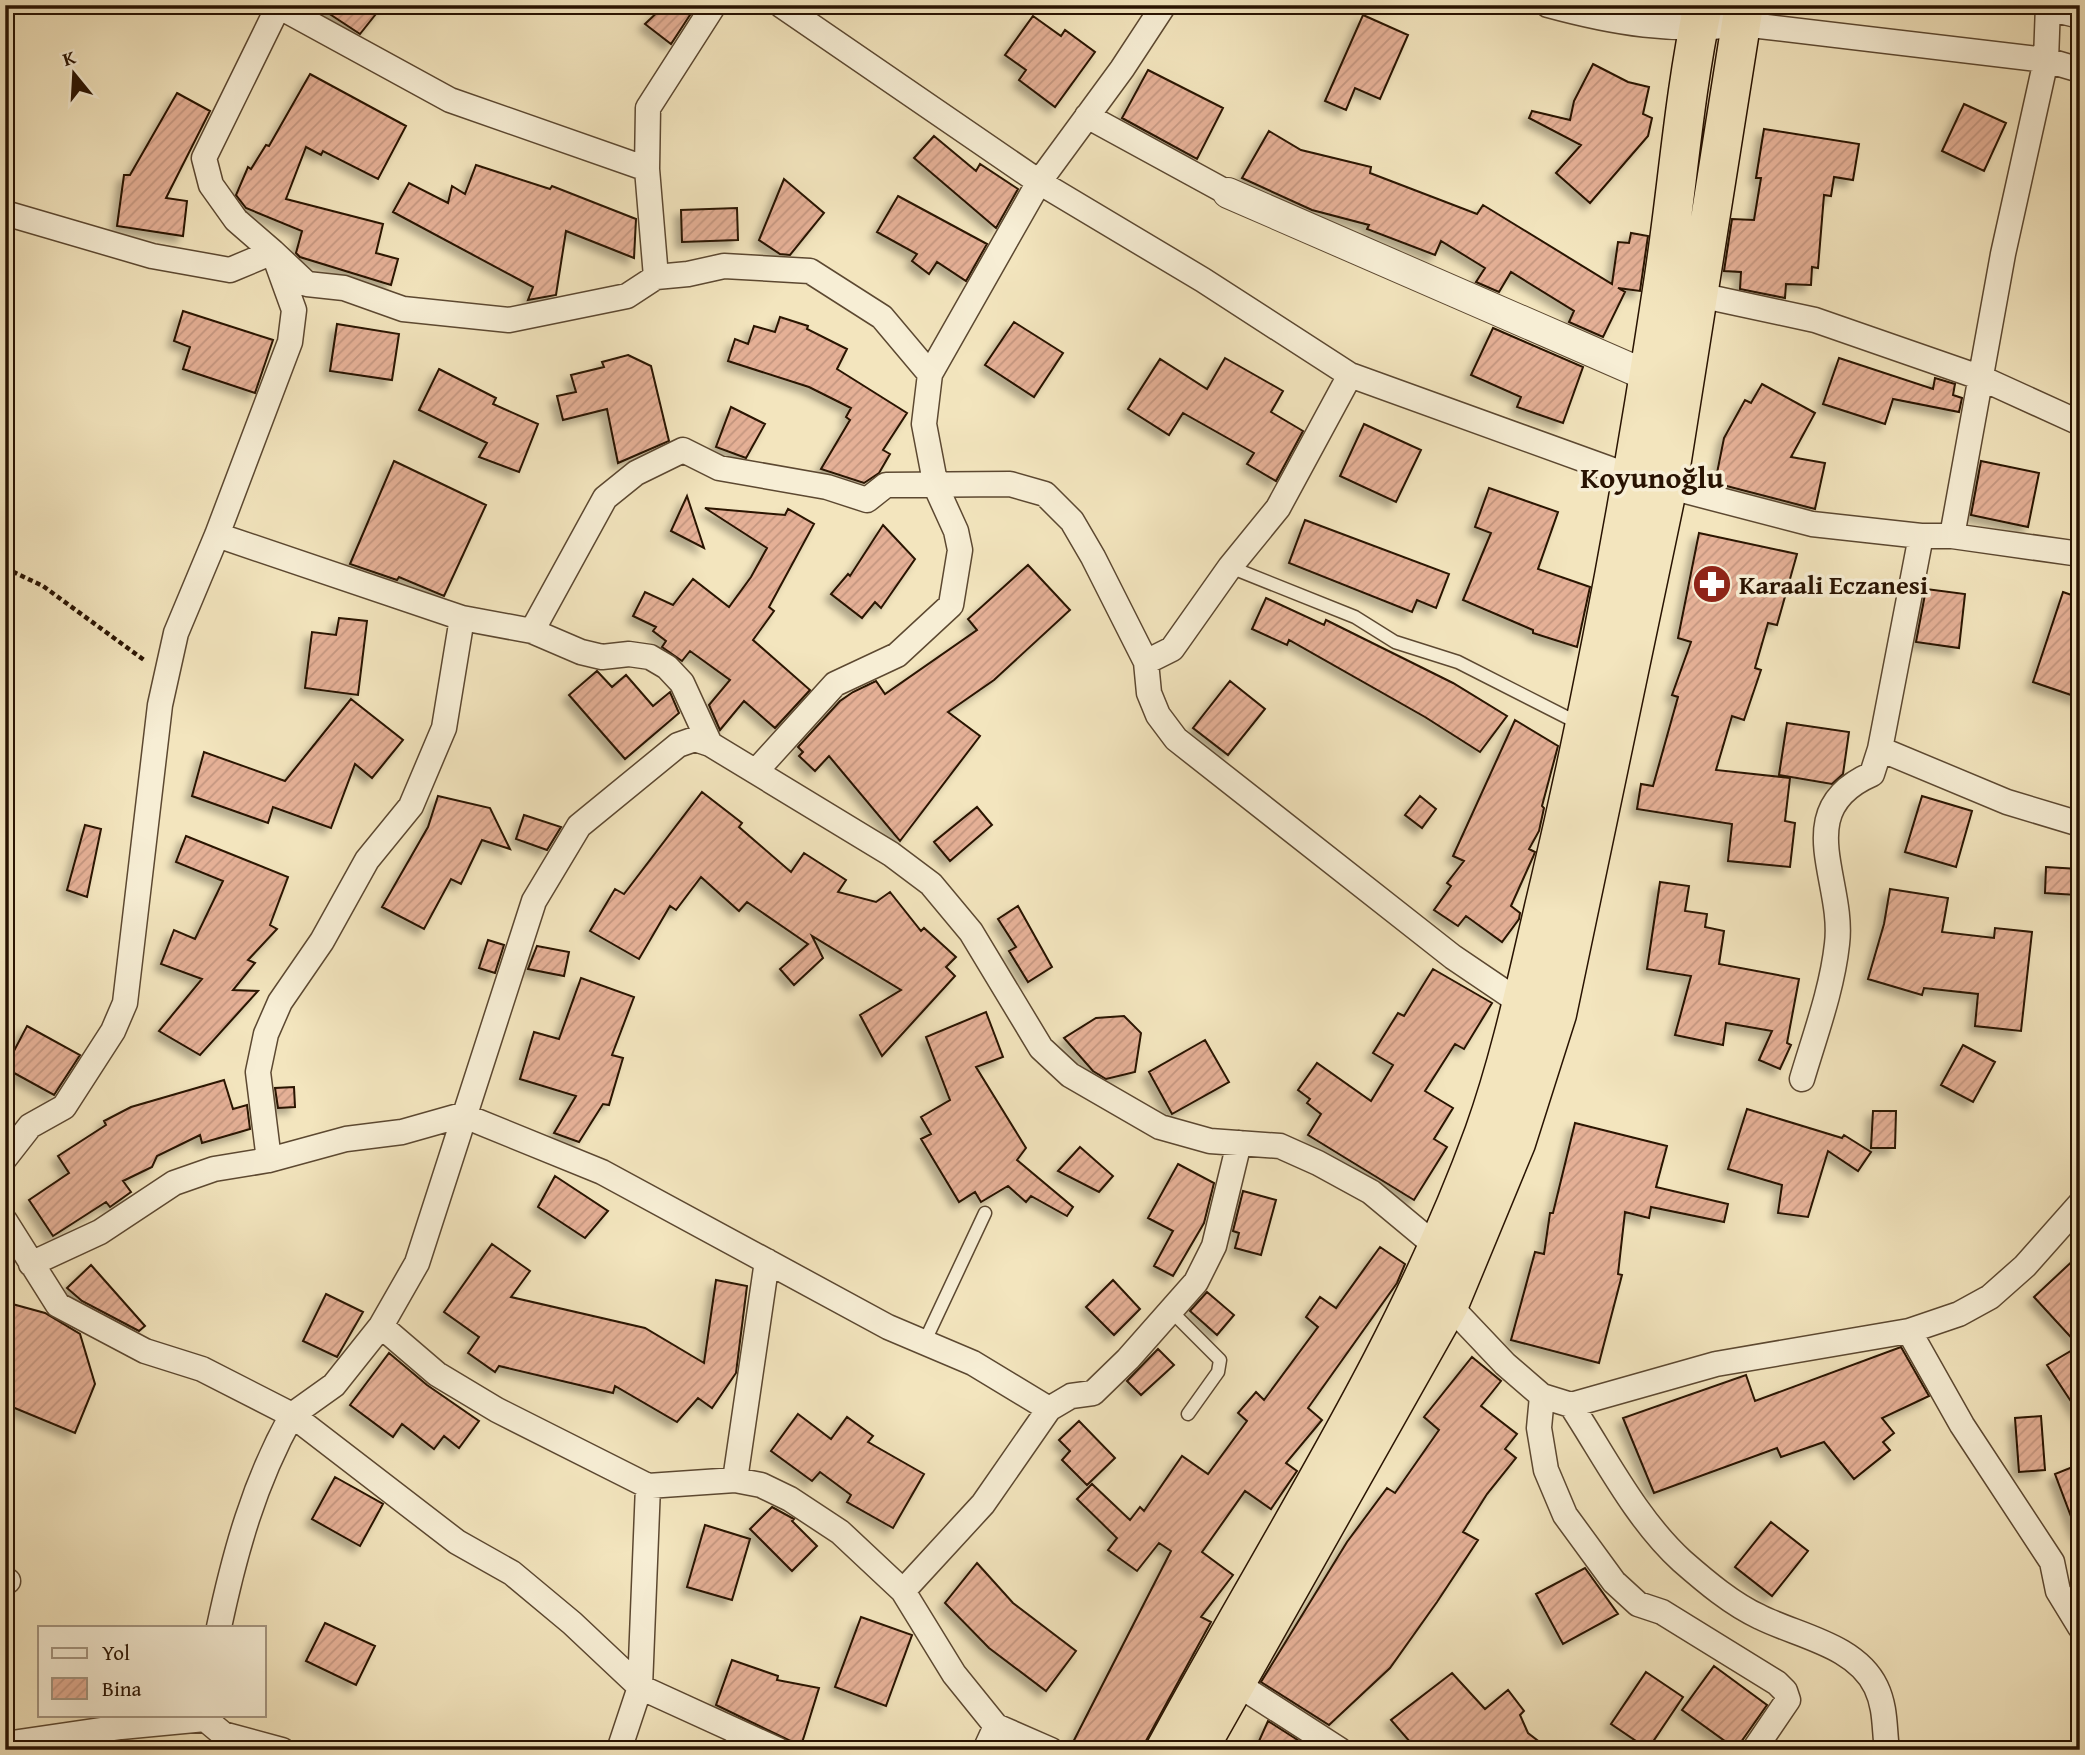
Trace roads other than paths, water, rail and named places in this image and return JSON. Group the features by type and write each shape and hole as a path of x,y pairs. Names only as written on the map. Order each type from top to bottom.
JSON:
{"highway":[{"path":"1198,1750 1449,1305 1450,1257 1521,1003 1586,727 1699,295 1721,14"},
{"path":"1166,1750 1235,1619 1516,1143 1557,1014 1650,481 1648,376 1721,14"}],"street":[{"path":"656,277 647,169 648,108 714,5"},
{"path":"781,5 1039,182 1203,280 1350,375 1650,481 1812,524 1921,536 1952,536 2080,554"},
{"path":"757,770 835,684 897,655 951,605 960,550 956,531 936,487 924,424 930,374 1039,182 1164,5"},
{"path":"1548,5 1620,22 1721,14 2046,60 2080,70"},
{"path":"647,169 450,100 278,6 204,158 211,184 230,211 307,284 344,288 403,309 509,320 627,296 656,277 724,265 810,271 882,317 930,374"},
{"path":"1952,536 1979,377 2046,60 2048,7 2080,16"},
{"path":"1087,116 1228,193 1648,376"},
{"path":"5,212 152,256 230,270 273,253"},
{"path":"5,1158 30,1126 64,1107 113,1031 125,1003 160,705 176,633 217,535 290,342 294,310 273,253"},
{"path":"1699,295 1815,320 1979,377 2080,423"},
{"path":"1146,662 1172,649 1230,567 1278,508 1350,375"},
{"path":"532,631 605,498 636,473 683,450 719,468 827,487 867,500 886,485 936,487 1010,484 1045,494 1072,521 1146,662 1149,693 1157,715 1176,739 1453,957 1521,1003 1557,1014"},
{"path":"217,535 462,618 532,631 581,652 602,657 629,654 650,657 667,667 682,683 710,744"},
{"path":"1802,1079 1838,941 1825,837 1828,818 1843,790 1872,774 1880,750 1921,536"},
{"path":"269,1160 258,1072 266,1034 281,1002 321,941 367,860 411,806 444,727 462,618"},
{"path":"219,1626 236,1547 253,1496 262,1471 292,1415 334,1385 381,1326 417,1263 462,1115 534,901 579,826 678,745 695,739 710,744 757,770 891,854 930,884 971,932 1041,1048 1070,1074 1160,1128 1210,1141 1280,1146 1318,1163 1371,1192 1450,1257"},
{"path":"1880,750 2007,802 2080,824"},
{"path":"31,1264 100,1232 174,1183 214,1169 269,1160 346,1139 402,1132 462,1115 603,1172 888,1327 973,1363 1049,1409"},
{"path":"903,1591 983,1504 1049,1409 1071,1395 1093,1393 1196,1282 1214,1246 1239,1143"},
{"path":"1449,1305 1505,1364 1542,1396 1571,1405 1716,1364 1909,1331 1959,1314 1990,1297 2025,1266 2080,1204"},
{"path":"7,1226 58,1306 127,1342 202,1369 292,1415 457,1542 512,1573 572,1623 640,1687 732,1740 778,1750"},
{"path":"735,1480 767,1261"},
{"path":"381,1326 437,1374 497,1410 648,1486 735,1480 761,1485 790,1499 840,1532 903,1591 954,1674 996,1726 1051,1750"},
{"path":"1909,1331 1968,1434 2052,1562 2058,1591 2080,1627"},
{"path":"1542,1396 1539,1429 1546,1470 1565,1515 1614,1582 1638,1604 1662,1612 1785,1691 1788,1700 1754,1750"},
{"path":"1571,1405 1651,1526 1680,1559 1717,1591 1759,1617 1825,1643 1863,1668 1876,1686 1885,1713 1887,1750"},
{"path":"619,1750 640,1687 648,1486"},
{"path":"1234,1682 1340,1750"},
{"path":"5,1744 205,1717 223,1734 282,1750"},
{"path":"985,1750 996,1726"}],"lane":[{"path":"1230,567 1354,617 1395,642 1458,662 1586,727"},
{"path":"925,1343 985,1213"},
{"path":"1171,1311 1220,1360 1217,1372 1188,1414"}],"place":[{"name":"Karaali Eczanesi","path":"1712,584"}],"district":[{"name":"Koyunoğlu","path":"1652,477"}]}
